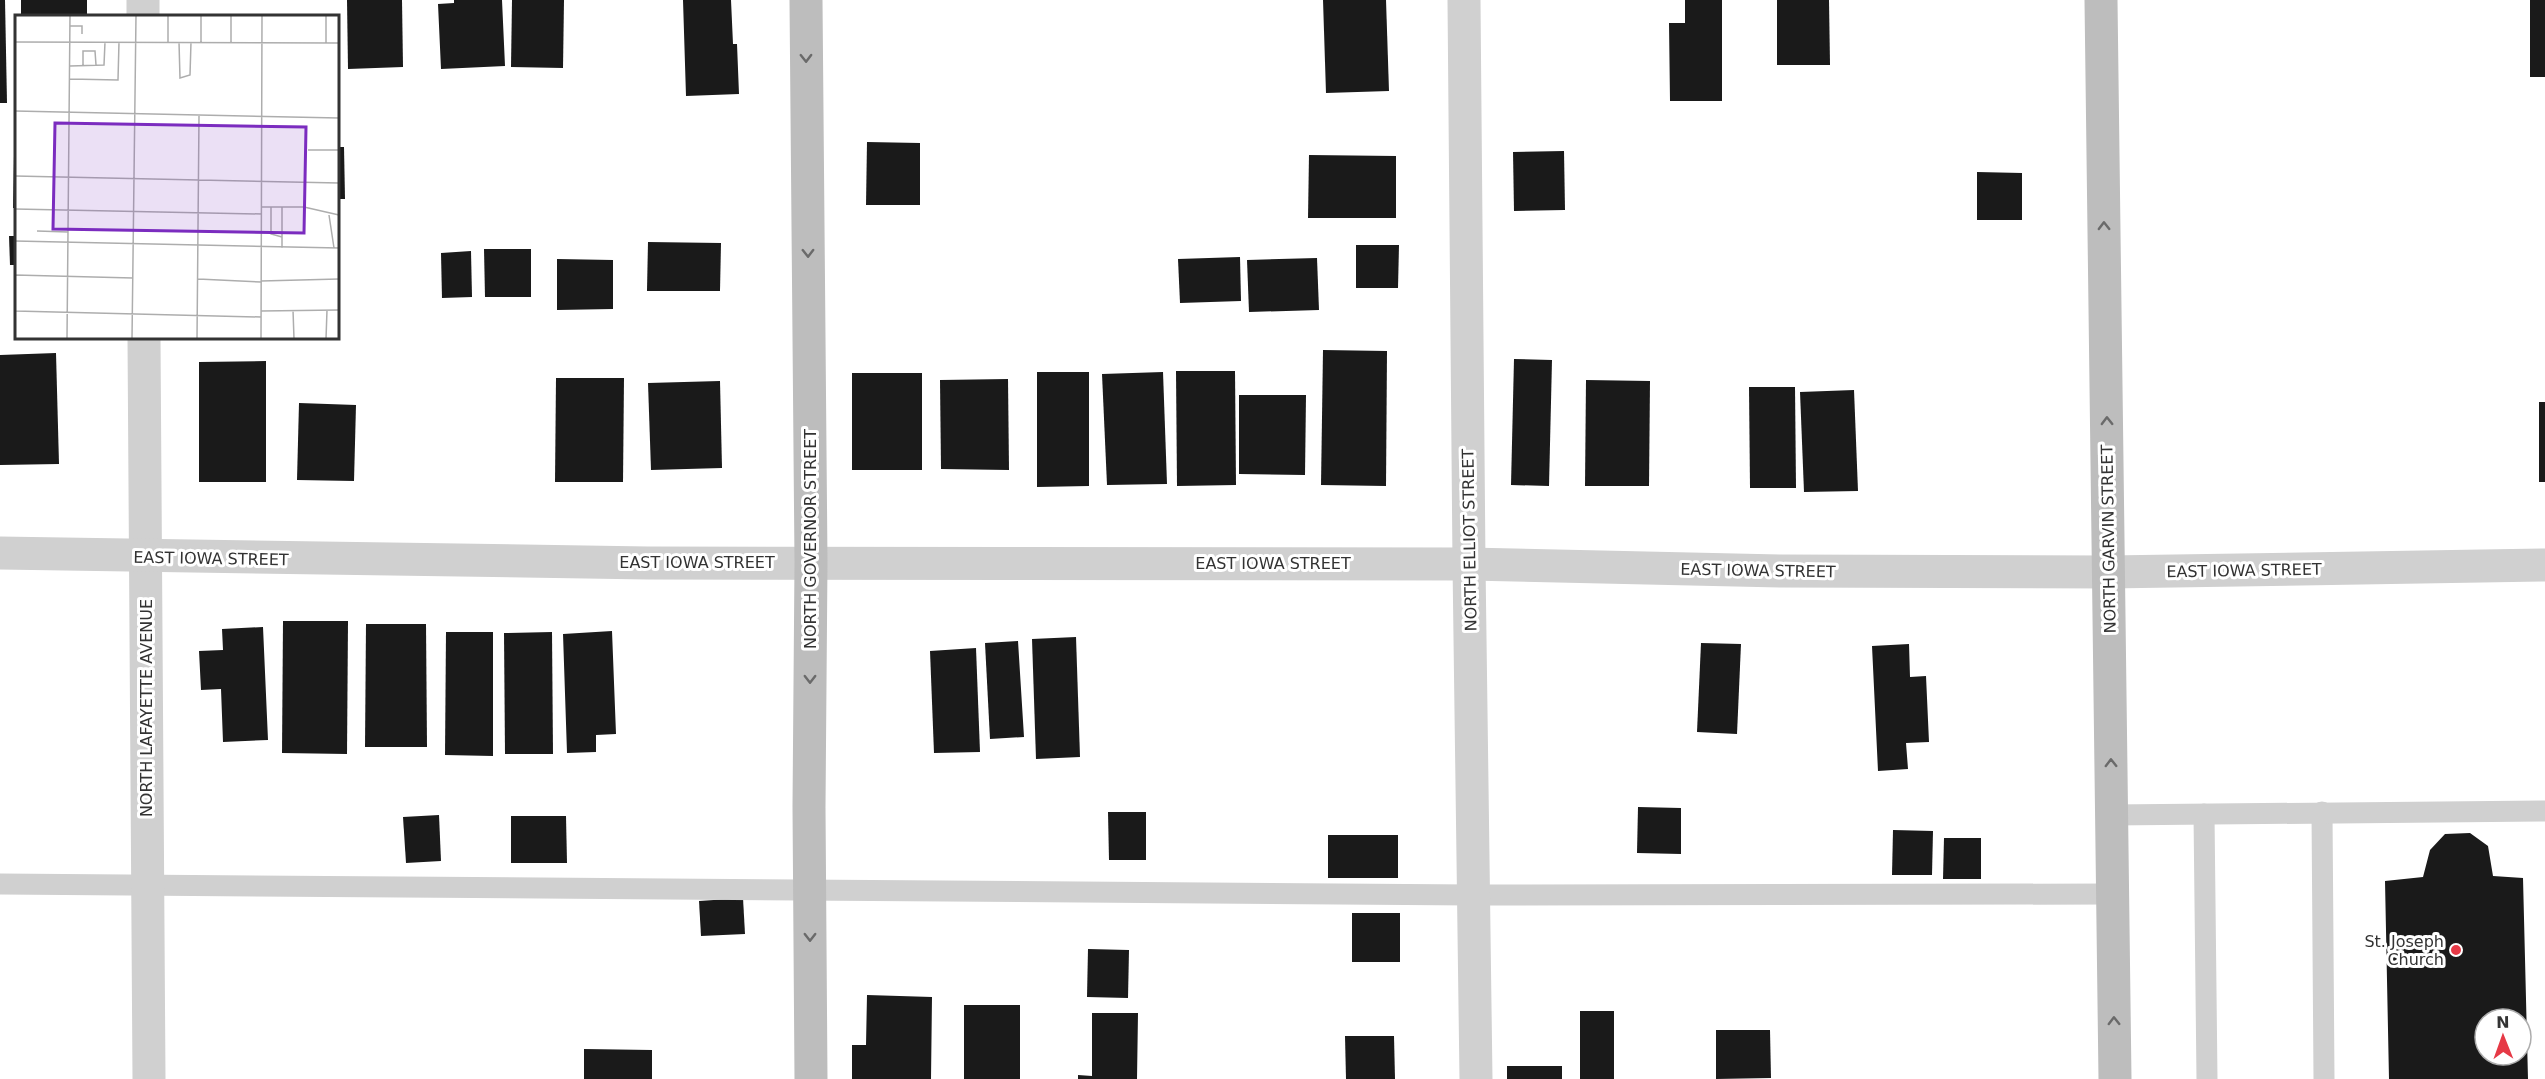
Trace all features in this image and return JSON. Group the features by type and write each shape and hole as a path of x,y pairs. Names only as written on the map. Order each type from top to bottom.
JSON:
{"main road":[{"name":"NORTH GOVERNOR STREET","path":"806,0 811,562 811,1079"},
{"name":"NORTH GARVIN STREET","path":"2102,0 2115,1079"}],"street":[{"name":"NORTH ELLIOT STREET","path":"1464,0 1476,1079"},
{"name":"NORTH LAFAYETTE AVENUE","path":"144,339 149,1079"},
{"name":"EAST IOWA STREET","path":"0,553 648,563 1469,564 1780,571 2109,572 2545,565"}],"lane":[{"path":"2112,815 2545,811"},
{"path":"2322,812 2324,1079"},
{"path":"2204,814 2207,1079"},
{"path":"0,885 1473,895 2113,894"}],"building":[{"path":"0,0 5,0 7,103 0,103"},
{"path":"21,0 87,0 87,15 21,15"},
{"path":"347,0 402,0 403,67 348,69"},
{"path":"454,0 502,0 505,66 441,69 438,4 454,3"},
{"path":"512,0 564,0 563,68 511,67"},
{"path":"683,0 731,0 733,44 737,44 739,94 686,96"},
{"path":"1323,0 1386,0 1389,91 1326,93"},
{"path":"1685,0 1722,0 1722,101 1670,101 1669,23 1685,23"},
{"path":"1777,0 1829,0 1830,65 1777,65"},
{"path":"2530,0 2545,0 2545,77 2530,77"},
{"path":"867,142 920,143 920,205 866,205"},
{"path":"339,147 344,147 345,199 339,199"},
{"path":"1564,151 1565,210 1514,211 1513,152"},
{"path":"1309,155 1396,156 1396,218 1308,218"},
{"path":"14,156 15,156 15,208 13,208"},
{"path":"1977,172 2022,173 2022,220 1977,220"},
{"path":"9,236 15,236 15,265 10,265"},
{"path":"648,242 721,243 720,291 647,291"},
{"path":"1356,245 1399,245 1398,288 1356,288"},
{"path":"484,249 531,249 531,297 485,297"},
{"path":"471,251 472,297 442,298 441,253"},
{"path":"1240,257 1241,301 1180,303 1178,259"},
{"path":"1317,258 1319,310 1249,312 1247,260"},
{"path":"557,259 613,260 613,309 557,310"},
{"path":"1323,350 1387,351 1386,486 1321,485"},
{"path":"56,353 59,464 0,465 0,355"},
{"path":"1514,359 1552,360 1549,486 1511,485"},
{"path":"266,361 266,482 199,482 199,362"},
{"path":"1176,371 1235,371 1236,485 1177,486"},
{"path":"1037,372 1089,372 1089,486 1037,487"},
{"path":"1163,372 1167,484 1107,485 1102,374"},
{"path":"852,373 922,373 922,470 852,470"},
{"path":"556,378 624,378 623,482 555,482"},
{"path":"1008,379 1009,470 941,469 940,380"},
{"path":"1586,380 1650,381 1649,486 1585,486"},
{"path":"720,381 722,468 651,470 648,383"},
{"path":"1749,387 1795,387 1796,488 1750,488"},
{"path":"1854,390 1858,491 1804,492 1800,392"},
{"path":"1239,395 1306,395 1305,475 1239,474"},
{"path":"2539,402 2545,402 2545,482 2539,482"},
{"path":"299,403 356,405 354,481 297,480"},
{"path":"283,621 348,621 347,754 282,753"},
{"path":"366,624 426,624 427,747 365,747"},
{"path":"263,627 268,740 223,742 221,689 201,690 199,651 223,650 222,629"},
{"path":"612,631 616,734 596,735 596,752 567,753 563,634"},
{"path":"446,632 493,632 493,756 445,755"},
{"path":"552,632 553,754 505,754 504,633"},
{"path":"1076,637 1080,757 1036,759 1032,639"},
{"path":"1018,641 1024,737 990,739 985,643"},
{"path":"1701,643 1741,644 1737,734 1697,732"},
{"path":"1909,644 1910,677 1926,676 1929,742 1906,743 1908,769 1878,771 1872,646"},
{"path":"976,648 980,752 934,753 930,651"},
{"path":"1638,807 1681,808 1681,854 1637,853"},
{"path":"1108,812 1146,812 1146,860 1109,860"},
{"path":"439,815 441,861 406,863 403,817"},
{"path":"511,816 566,816 567,863 511,863"},
{"path":"1893,830 1933,831 1932,875 1892,875"},
{"name":"St. Joseph Church","path":"2470,833 2488,846 2493,876 2523,878 2526,1007 2473,1007 2473,1067 2528,1067 2528,1079 2389,1079 2385,881 2423,877 2430,850 2445,834"},
{"path":"1328,835 1398,835 1398,878 1328,878"},
{"path":"1944,838 1981,838 1981,879 1943,879"},
{"path":"743,898 745,934 701,936 699,901"},
{"path":"1352,913 1400,913 1400,962 1352,962"},
{"path":"1088,949 1129,950 1128,998 1087,997"},
{"path":"867,995 932,997 931,1079 852,1079 852,1045 866,1045"},
{"path":"964,1005 1020,1005 1020,1079 964,1079"},
{"path":"1580,1011 1614,1011 1614,1079 1580,1079"},
{"path":"1092,1013 1138,1013 1137,1079 1078,1079 1078,1075 1092,1076"},
{"path":"1716,1030 1770,1030 1771,1078 1716,1079"},
{"path":"1345,1036 1394,1036 1395,1079 1346,1079"},
{"path":"584,1049 652,1050 652,1079 584,1079"},
{"path":"1507,1066 1562,1066 1562,1079 1507,1079"}],"place":[{"name":"St. Joseph Church","path":"2456,950"}]}
